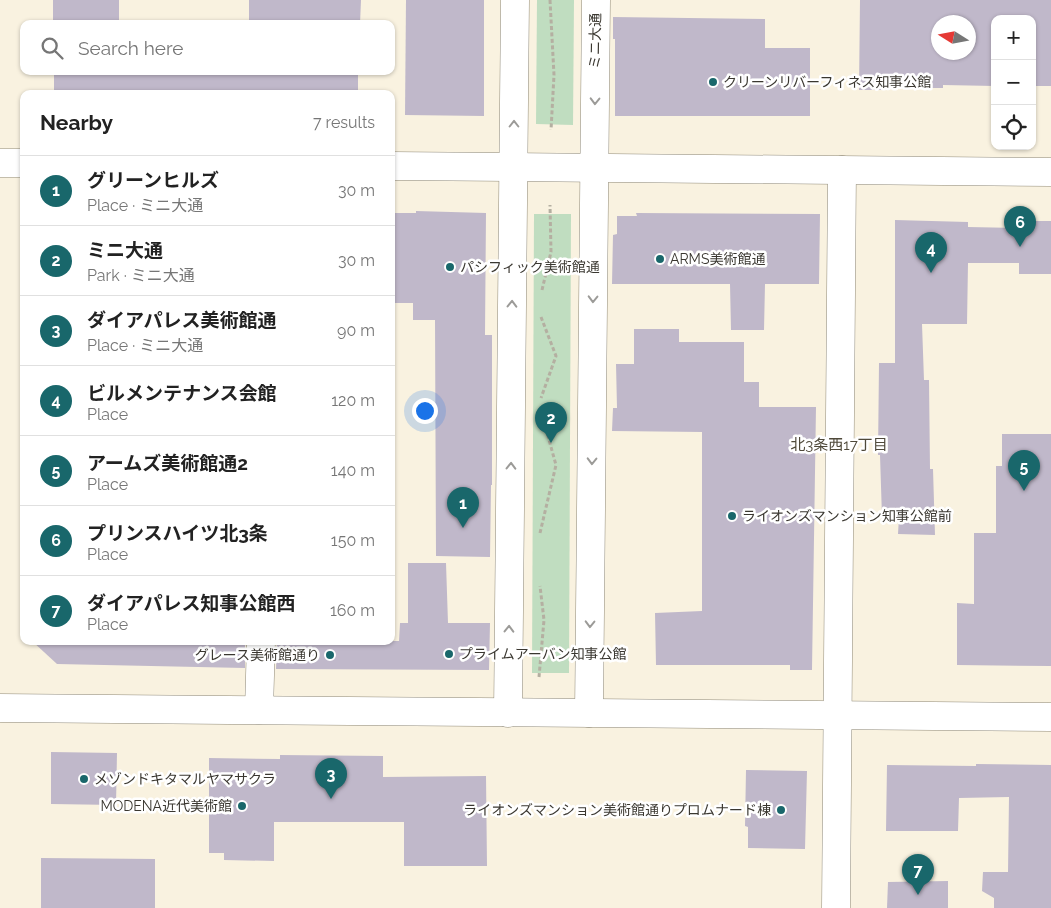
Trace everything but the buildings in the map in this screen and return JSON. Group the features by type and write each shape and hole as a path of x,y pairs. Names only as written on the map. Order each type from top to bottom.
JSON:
{"street":[{"path":"508,712 514,0"},
{"name":"ミニ大通","path":"589,713 596,0"},
{"path":"0,163 20,162"},
{"path":"395,166 1051,172"},
{"path":"836,908 842,170"},
{"path":"259,710 261,645"},
{"path":"0,708 1051,717"}],"path":[{"path":"550,0 554,75 551,130"},
{"path":"540,299 550,252 550,205"},
{"path":"538,309 556,356 539,404 556,465 538,542"},
{"path":"539,581 544,620 539,677"}],"green space":[{"path":"537,0 574,0 573,125 536,124"},
{"path":"534,214 571,214 569,673 532,673"}],"place":[{"name":"クリーンリバーフィネス知事公館","path":"713,82"},
{"name":"プリンスハイツ北3条","path":"1020,247"},
{"name":"ARMS美術館通","path":"660,259"},
{"name":"パシフィック美術館通","path":"450,267"},
{"name":"ビルメンテナンス会館","path":"931,273"},
{"name":"ミニ大通","path":"551,443"},
{"name":"アームズ美術館通2","path":"1024,491"},
{"name":"ライオンズマンション知事公館前","path":"732,516"},
{"name":"グリーンヒルズ","path":"463,528"},
{"name":"プライムアーバン知事公館","path":"449,654"},
{"name":"グレース美術館通り","path":"330,655"},
{"name":"メゾンドキタマルヤマサクラ","path":"84,779"},
{"name":"ダイアパレス美術館通","path":"331,799"},
{"name":"MODENA近代美術館","path":"242,806"},
{"name":"ライオンズマンション美術館通りプロムナード棟","path":"781,810"},
{"name":"ダイアパレス知事公館西","path":"918,895"}],"district":[{"name":"北3条西17丁目","path":"839,445"}]}
